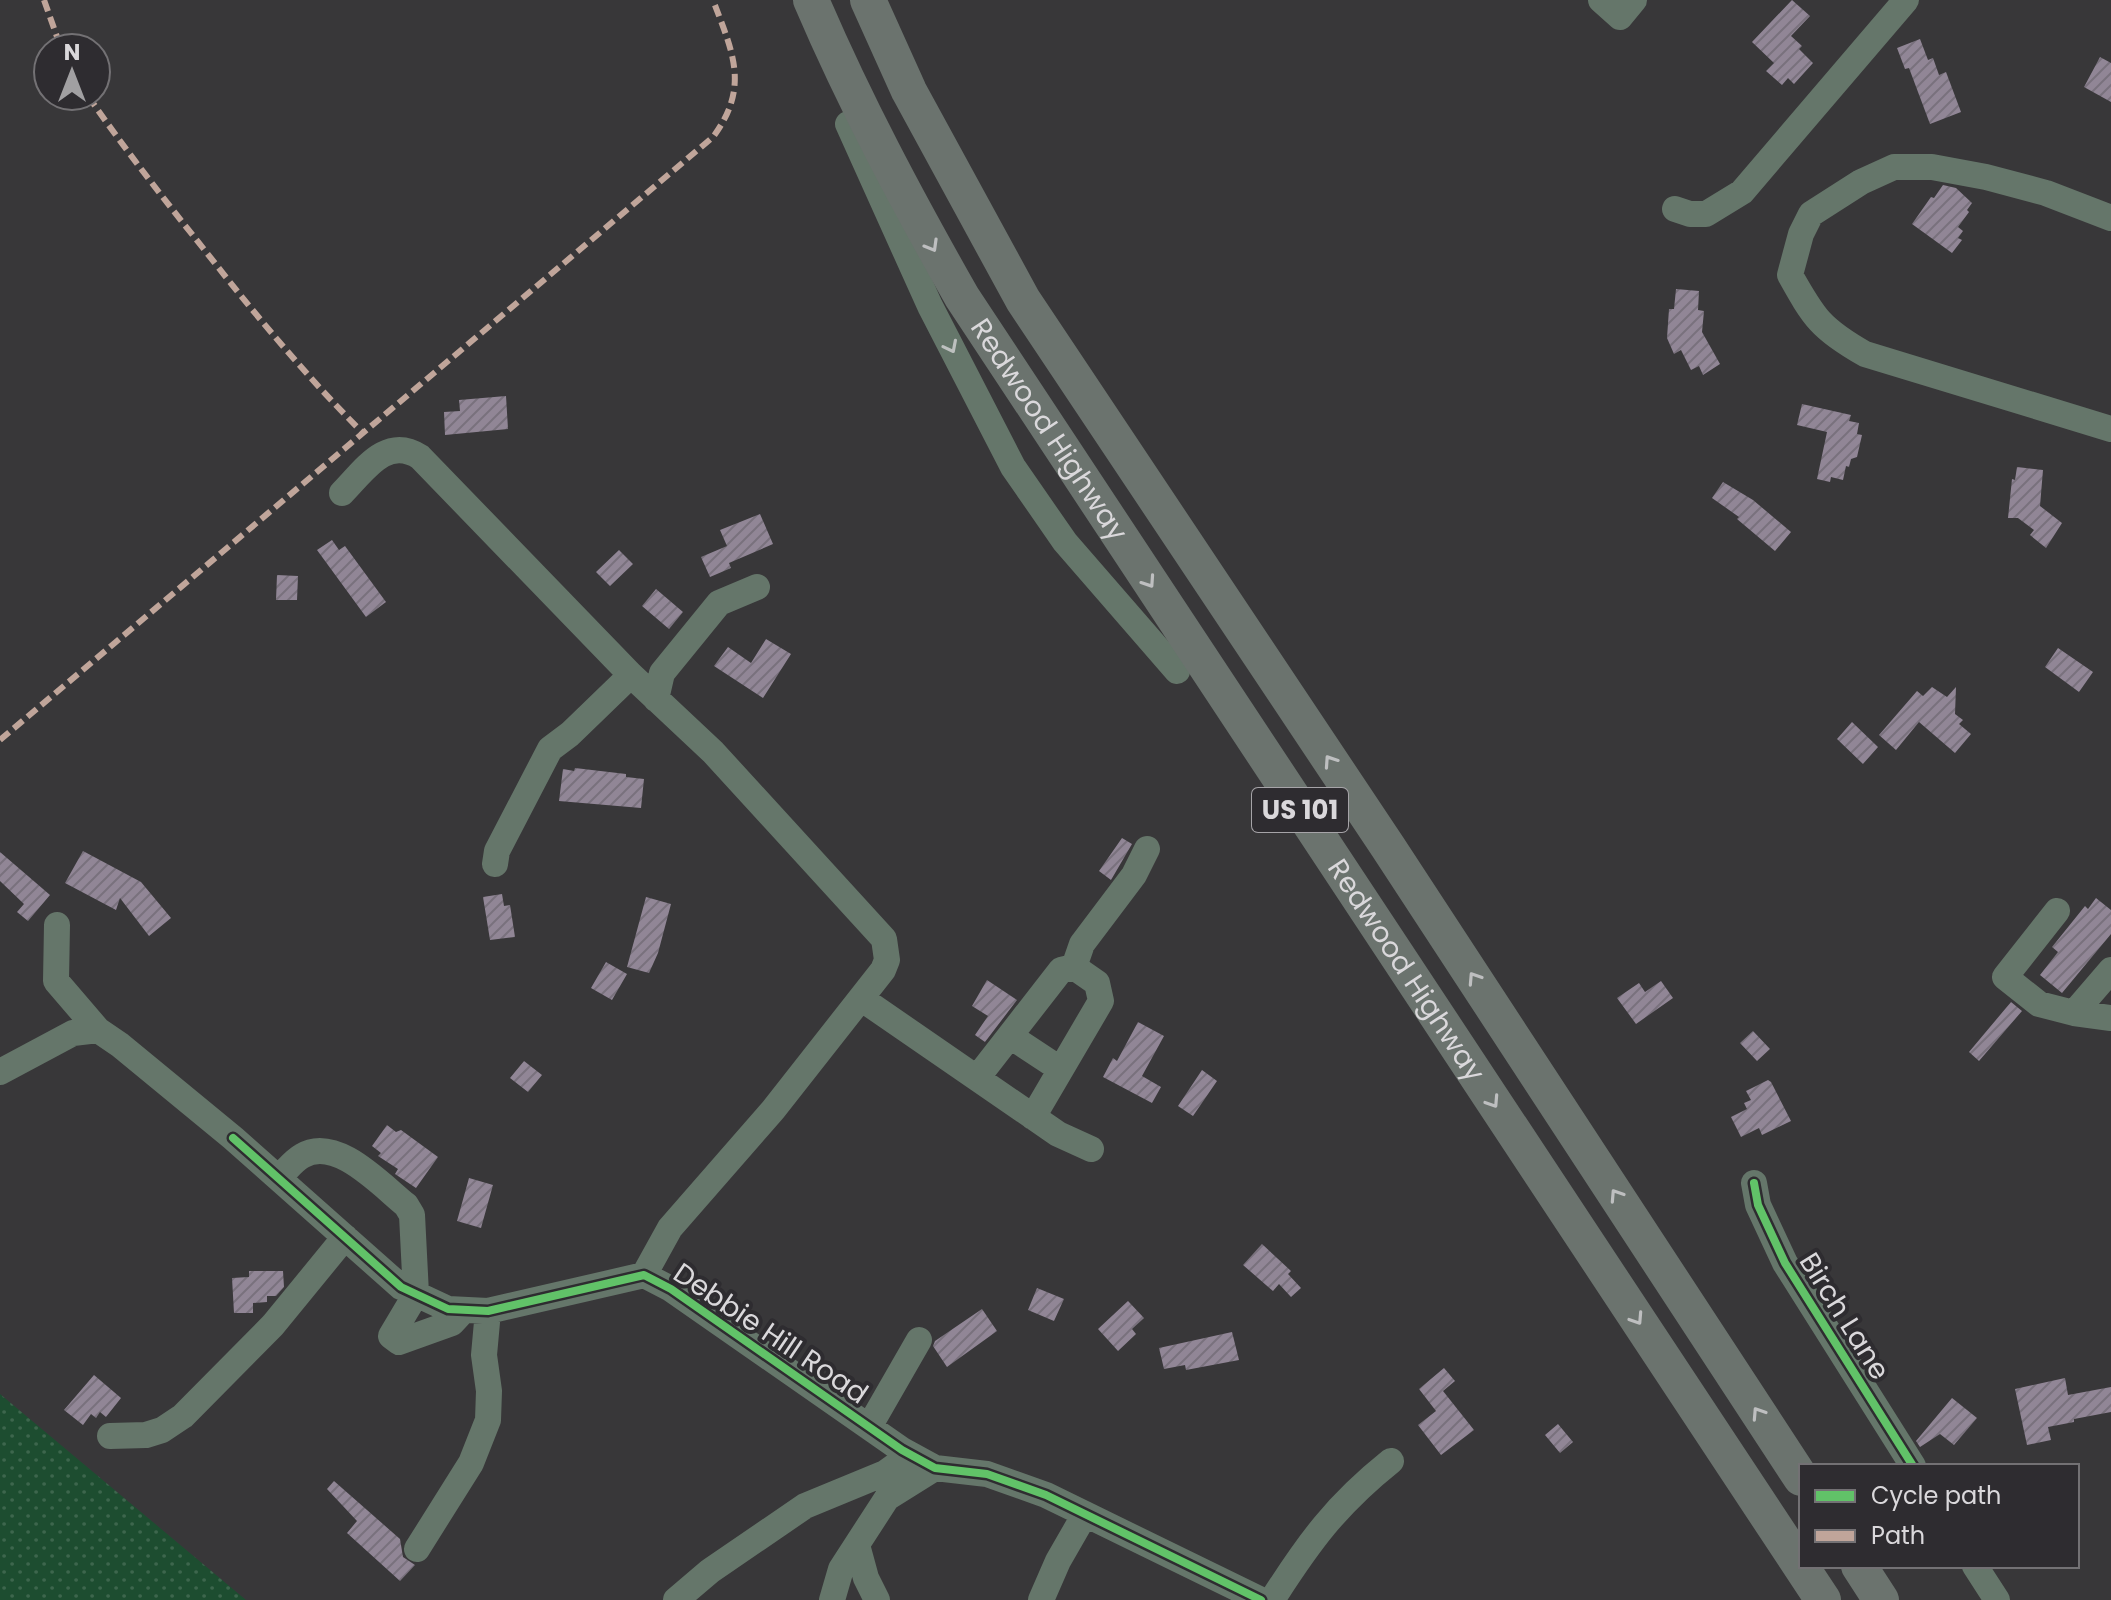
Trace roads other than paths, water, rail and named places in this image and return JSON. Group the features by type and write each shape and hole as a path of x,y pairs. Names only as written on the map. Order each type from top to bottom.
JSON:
{"highway":[{"path":"811,0 848,124"},
{"name":"Redwood Highway","path":"811,0 840,68 895,177 962,297 1799,1564"},
{"name":"Redwood Highway","path":"868,0 909,91 1023,300 1397,860 1799,1475"},
{"path":"1177,671 1415,984"},
{"name":"Redwood Highway","path":"1802,1568 1823,1600"},
{"path":"1860,1568 1881,1600"}],"street":[{"path":"1601,0 1620,17 1634,0"},
{"path":"1675,209 1690,214 1706,214 1742,192 1906,0"},
{"path":"848,124 930,306 1013,467 1065,542 1177,671"},
{"path":"2111,218 2046,193 1986,177 1932,167 1894,167 1861,182 1811,214 1801,234 1790,275 1821,324 1832,335 1865,354 2111,429"},
{"path":"342,493 383,453 400,448 410,451 436,472 631,675 713,752 884,939 887,960 883,970 773,1110 670,1228 644,1275"},
{"path":"656,699 662,673 719,603 757,587"},
{"path":"495,864 497,851 550,749 570,734 631,675"},
{"path":"1074,967 1082,944 1134,875 1147,849"},
{"path":"2057,911 2005,977 2039,1004 2111,1018"},
{"name":"Debbie Hill Road","path":"57,925 56,981 98,1030 233,1138 401,1287 448,1309 476,1310 644,1275 671,1289 910,1455 935,1468 987,1474 1046,1495 1261,1600"},
{"path":"977,1078 1061,970 1074,967 1097,983 1101,1001 1033,1117"},
{"path":"2074,1013 2111,970"},
{"path":"862,999 1058,1134 1091,1149"},
{"path":"0,1072 73,1033 98,1030"},
{"path":"1010,1036 1060,1069"},
{"path":"278,1178 300,1156 330,1152 343,1155 406,1205 412,1215 416,1294 391,1336 399,1342 452,1323 476,1310 489,1391 488,1420 471,1463 417,1549"},
{"name":"Birch Lane","path":"1754,1183 1758,1205 1785,1263 1912,1464"},
{"path":"110,1436 146,1435 162,1430 183,1416 273,1325 345,1237"},
{"path":"869,1427 919,1340"},
{"path":"676,1600 710,1571 805,1506 885,1473 910,1455"},
{"path":"1272,1600 1308,1543 1353,1491 1391,1461"},
{"path":"832,1600 841,1569 887,1498 935,1468"},
{"path":"1041,1600 1058,1561 1085,1514"},
{"path":"857,1545 866,1578 877,1600"},
{"path":"1976,1568 1997,1600"}]}
